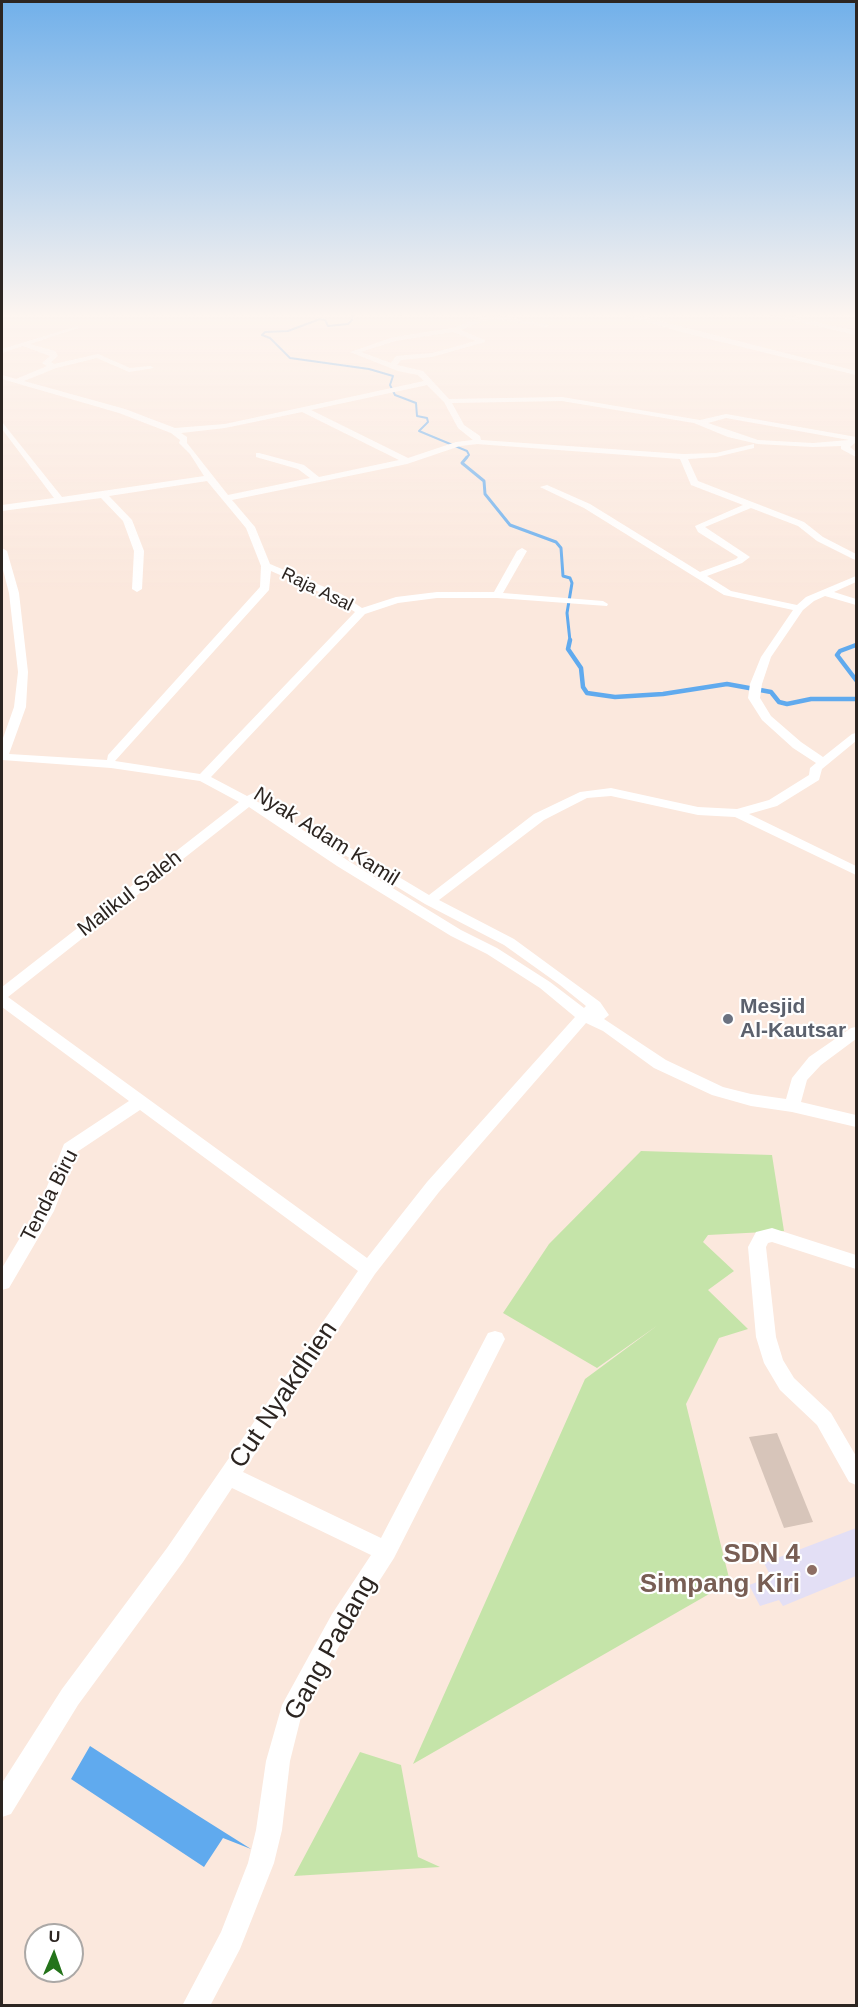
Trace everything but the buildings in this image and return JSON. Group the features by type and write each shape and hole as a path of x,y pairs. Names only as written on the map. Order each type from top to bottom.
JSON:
{"street":[{"name":"Raja Asal","path":"92,407 148,424 183,443 193,453 208,478 250,527 266,566 337,596 361,612 205,775"},
{"name":"Raja Asal","path":"105,407 174,431 184,439 183,443"},
{"path":"174,431 225,426 318,407"},
{"path":"450,407 461,426 475,435 477,442"},
{"path":"608,407 699,422 740,439 773,444"},
{"path":"305,410 407,461"},
{"path":"726,416 856,440 845,444 739,445 695,426 699,422 726,416"},
{"path":"2,424 59,499"},
{"path":"227,498 407,461 459,444 477,442 683,457 716,456 751,446"},
{"path":"845,444 845,449 856,456"},
{"path":"260,454 301,466 318,480"},
{"path":"683,457 692,481 801,524 820,539 856,557"},
{"path":"2,508 152,489 208,478"},
{"path":"544,487 587,506 728,593 798,608"},
{"path":"102,494 127,520 139,551 137,589"},
{"path":"700,575 745,557 701,530 700,526 752,504"},
{"path":"2,551 8,594 21,651 22,692 20,707 2,753"},
{"path":"497,595 522,551"},
{"path":"112,758 265,588 266,566"},
{"path":"823,763 814,754 790,740 766,718 754,698 756,684 766,657 798,608 810,599 856,579"},
{"path":"825,593 856,602"},
{"path":"361,612 396,600 417,597 497,595 603,604"},
{"path":"430,900 539,817 584,795 611,792 698,811 737,813 772,803 815,777 816,768 856,736"},
{"path":"839,748 856,754"},
{"path":"2,753 112,758 205,775 253,798 268,812 342,863 590,1011 608,1027 660,1064 718,1091 856,1121"},
{"path":"2,753 145,765"},
{"name":"Nyak Adam Kamil","path":"253,798 508,942 590,1011"},
{"name":"Malikul Saleh","path":"2,994 8,982 253,798"},
{"path":"737,813 856,871"},
{"path":"2,1000 369,1269"},
{"name":"Cut Nyakdhien","path":"2,1805 70,1697 175,1555 369,1269 433,1187 590,1011"},
{"path":"792,1106 800,1078 815,1061 856,1032"},
{"name":"Tenda Biru","path":"2,1283 48,1206 70,1148 141,1101"},
{"path":"856,1262 772,1234 762,1237 757,1246 766,1337 774,1363 787,1384 824,1419 856,1475"},
{"name":"Gang Padang","path":"195,2006 231,1940 261,1863 269,1830 278,1761 290,1713 340,1622 386,1551 495,1339"},
{"path":"229,1476 386,1551"}],"shaded area":[{"name":"SDN 4 Simpang Kiri","path":"856,1528 856,1576 783,1606 779,1600 760,1606 749,1585 771,1577 764,1563"}],"green space":[{"path":"641,1151 772,1155 784,1231 708,1235 703,1242 734,1271 708,1290 748,1329 719,1338 686,1404 730,1582 413,1764 585,1379 658,1325 597,1368 503,1313 549,1244"},
{"path":"360,1752 401,1765 418,1857 440,1867 294,1876"}],"water":[{"path":"90,1746 251,1849 223,1838 204,1867 71,1779"}],"waterway":[{"path":"416,407 417,416 427,418 428,422 419,431 467,451 469,455 467,457"},
{"path":"467,457 462,463 484,481 485,494 510,525 556,542 561,548 563,576 570,578 572,583 567,613 570,640"},
{"path":"570,640 568,649 581,668 583,687 587,693 615,697 663,694 727,684 771,692 779,702 787,704 811,699 856,699"},
{"path":"856,645 840,651 837,655 856,680"}],"place":[{"name":"Mesjid Al-Kautsar","path":"728,1019"},
{"name":"SDN 4 Simpang Kiri","path":"812,1570"}]}
